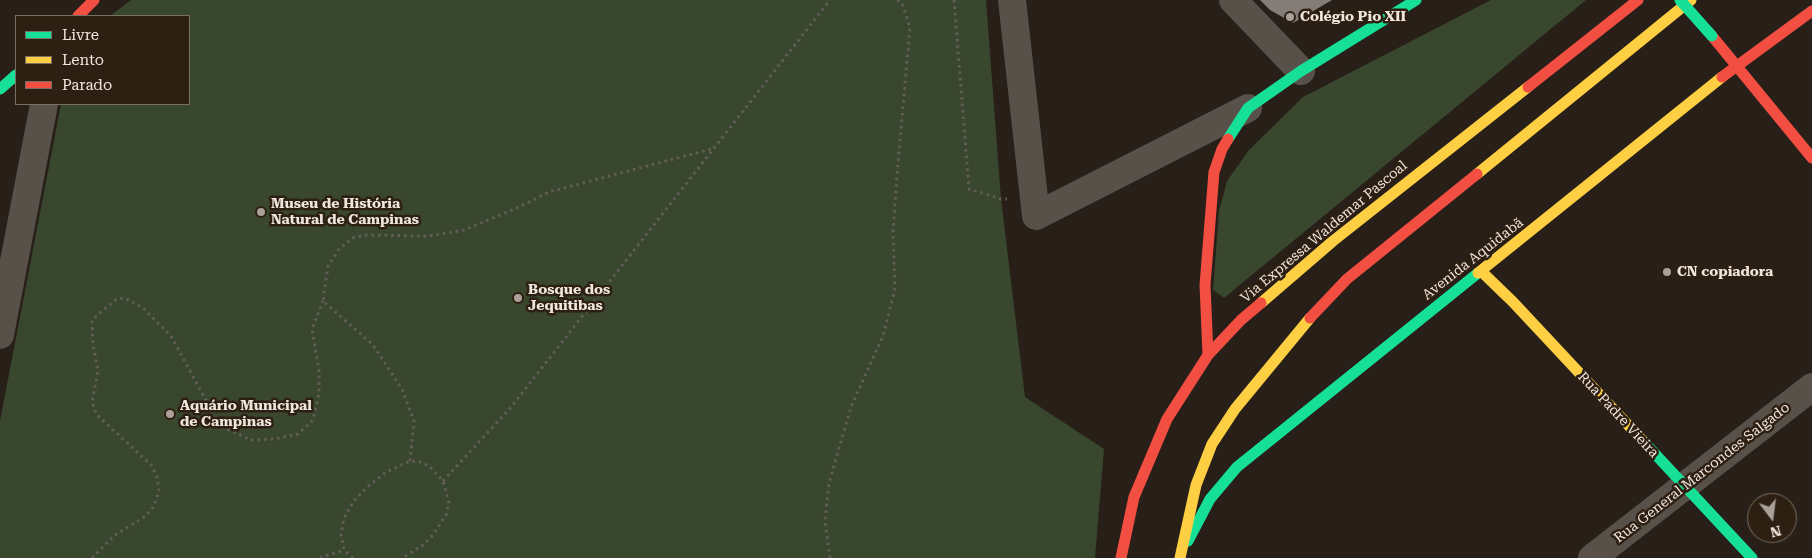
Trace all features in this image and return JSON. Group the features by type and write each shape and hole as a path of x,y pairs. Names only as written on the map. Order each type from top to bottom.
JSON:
{"main road":[{"path":"1208,355 1206,285 1214,172 1222,149 1248,108 1301,71 1416,0"},
{"name":"Via Expressa Waldemar Pascoal","path":"1121,558 1134,497 1167,419 1208,355 1241,320 1333,241 1638,0"},
{"path":"1680,0 1812,158"},
{"path":"1180,557 1196,485 1212,444 1235,409 1298,331 1347,279 1691,0"},
{"name":"Avenida Aquidabã","path":"1180,557 1210,499 1237,467 1736,66 1812,11"},
{"path":"0,89 15,76"},
{"name":"Rua Padre Vieira","path":"1482,272 1513,302 1752,558"}],"street":[{"path":"1012,0 1036,216 1248,108"},
{"path":"1233,0 1301,71"},
{"path":"0,335 44,105"},
{"name":"Rua General Marcondes Salgado","path":"1592,558 1812,387"}],"path":[{"path":"444,481 512,406 830,0"},
{"path":"830,558 825,520 829,483 851,407 882,336 895,289 893,232 910,27 902,3 896,0"},
{"path":"954,0 969,189 1001,199"},
{"path":"92,558 115,535 146,516 154,506 159,490 157,477 151,465 96,414 92,402 98,371 93,345 92,321 96,315 117,299 125,298 143,308 171,336 220,426 251,440 275,439 298,434 313,420 318,405 319,371 312,328 323,301 324,283 332,257 346,242 353,238 377,234 429,236 464,230 507,213 549,192 715,148"},
{"path":"323,301 373,344 402,389 414,421 410,461"},
{"path":"352,558 344,550 341,534 344,518 353,502 366,488 386,472 410,461 429,466 444,481 449,504 446,515 434,536 402,558"},
{"path":"320,558 344,550"}],"green space":[{"name":"Bosque dos Jequitibas","path":"131,0 986,0 1001,199 1025,397 1104,449 1095,558 0,558 0,421 61,105 190,105 190,15 111,15"},
{"path":"1491,0 1586,0 1224,298 1213,290 1219,211 1227,181 1249,150 1303,97"}],"building":[{"path":"1260,0 1332,0 1293,23 1270,10"}],"traffic: fast":[{"path":"1228,139 1248,108 1301,71 1416,0"},
{"path":"1680,0 1712,36"},
{"path":"0,89 15,76"},
{"path":"1188,541 1210,499 1237,467 1478,273"},
{"path":"1643,441 1752,558"}],"traffic: slow":[{"path":"1477,174 1691,0"},
{"path":"1478,273 1722,77"},
{"path":"1261,303 1333,241 1528,87"},
{"path":"1482,272 1513,302 1643,441"},
{"path":"1180,558 1196,485 1212,444 1235,409 1310,318"}],"traffic: jam":[{"path":"79,15 94,0"},
{"path":"1528,87 1638,0"},
{"path":"1722,77 1812,11"},
{"path":"1712,36 1812,158"},
{"path":"1208,355 1205,285 1214,172 1222,149 1228,139"},
{"path":"1310,318 1347,279 1477,174"},
{"path":"1121,558 1134,497 1167,419 1208,355 1241,320 1261,303"}],"place":[{"name":"Colégio Pio XII","path":"1290,17"},
{"name":"Museu de História Natural de Campinas","path":"261,212"},
{"name":"CN copiadora","path":"1667,272"},
{"name":"Bosque dos Jequitibas","path":"518,298"},
{"name":"Aquário Municipal de Campinas","path":"170,414"}]}
